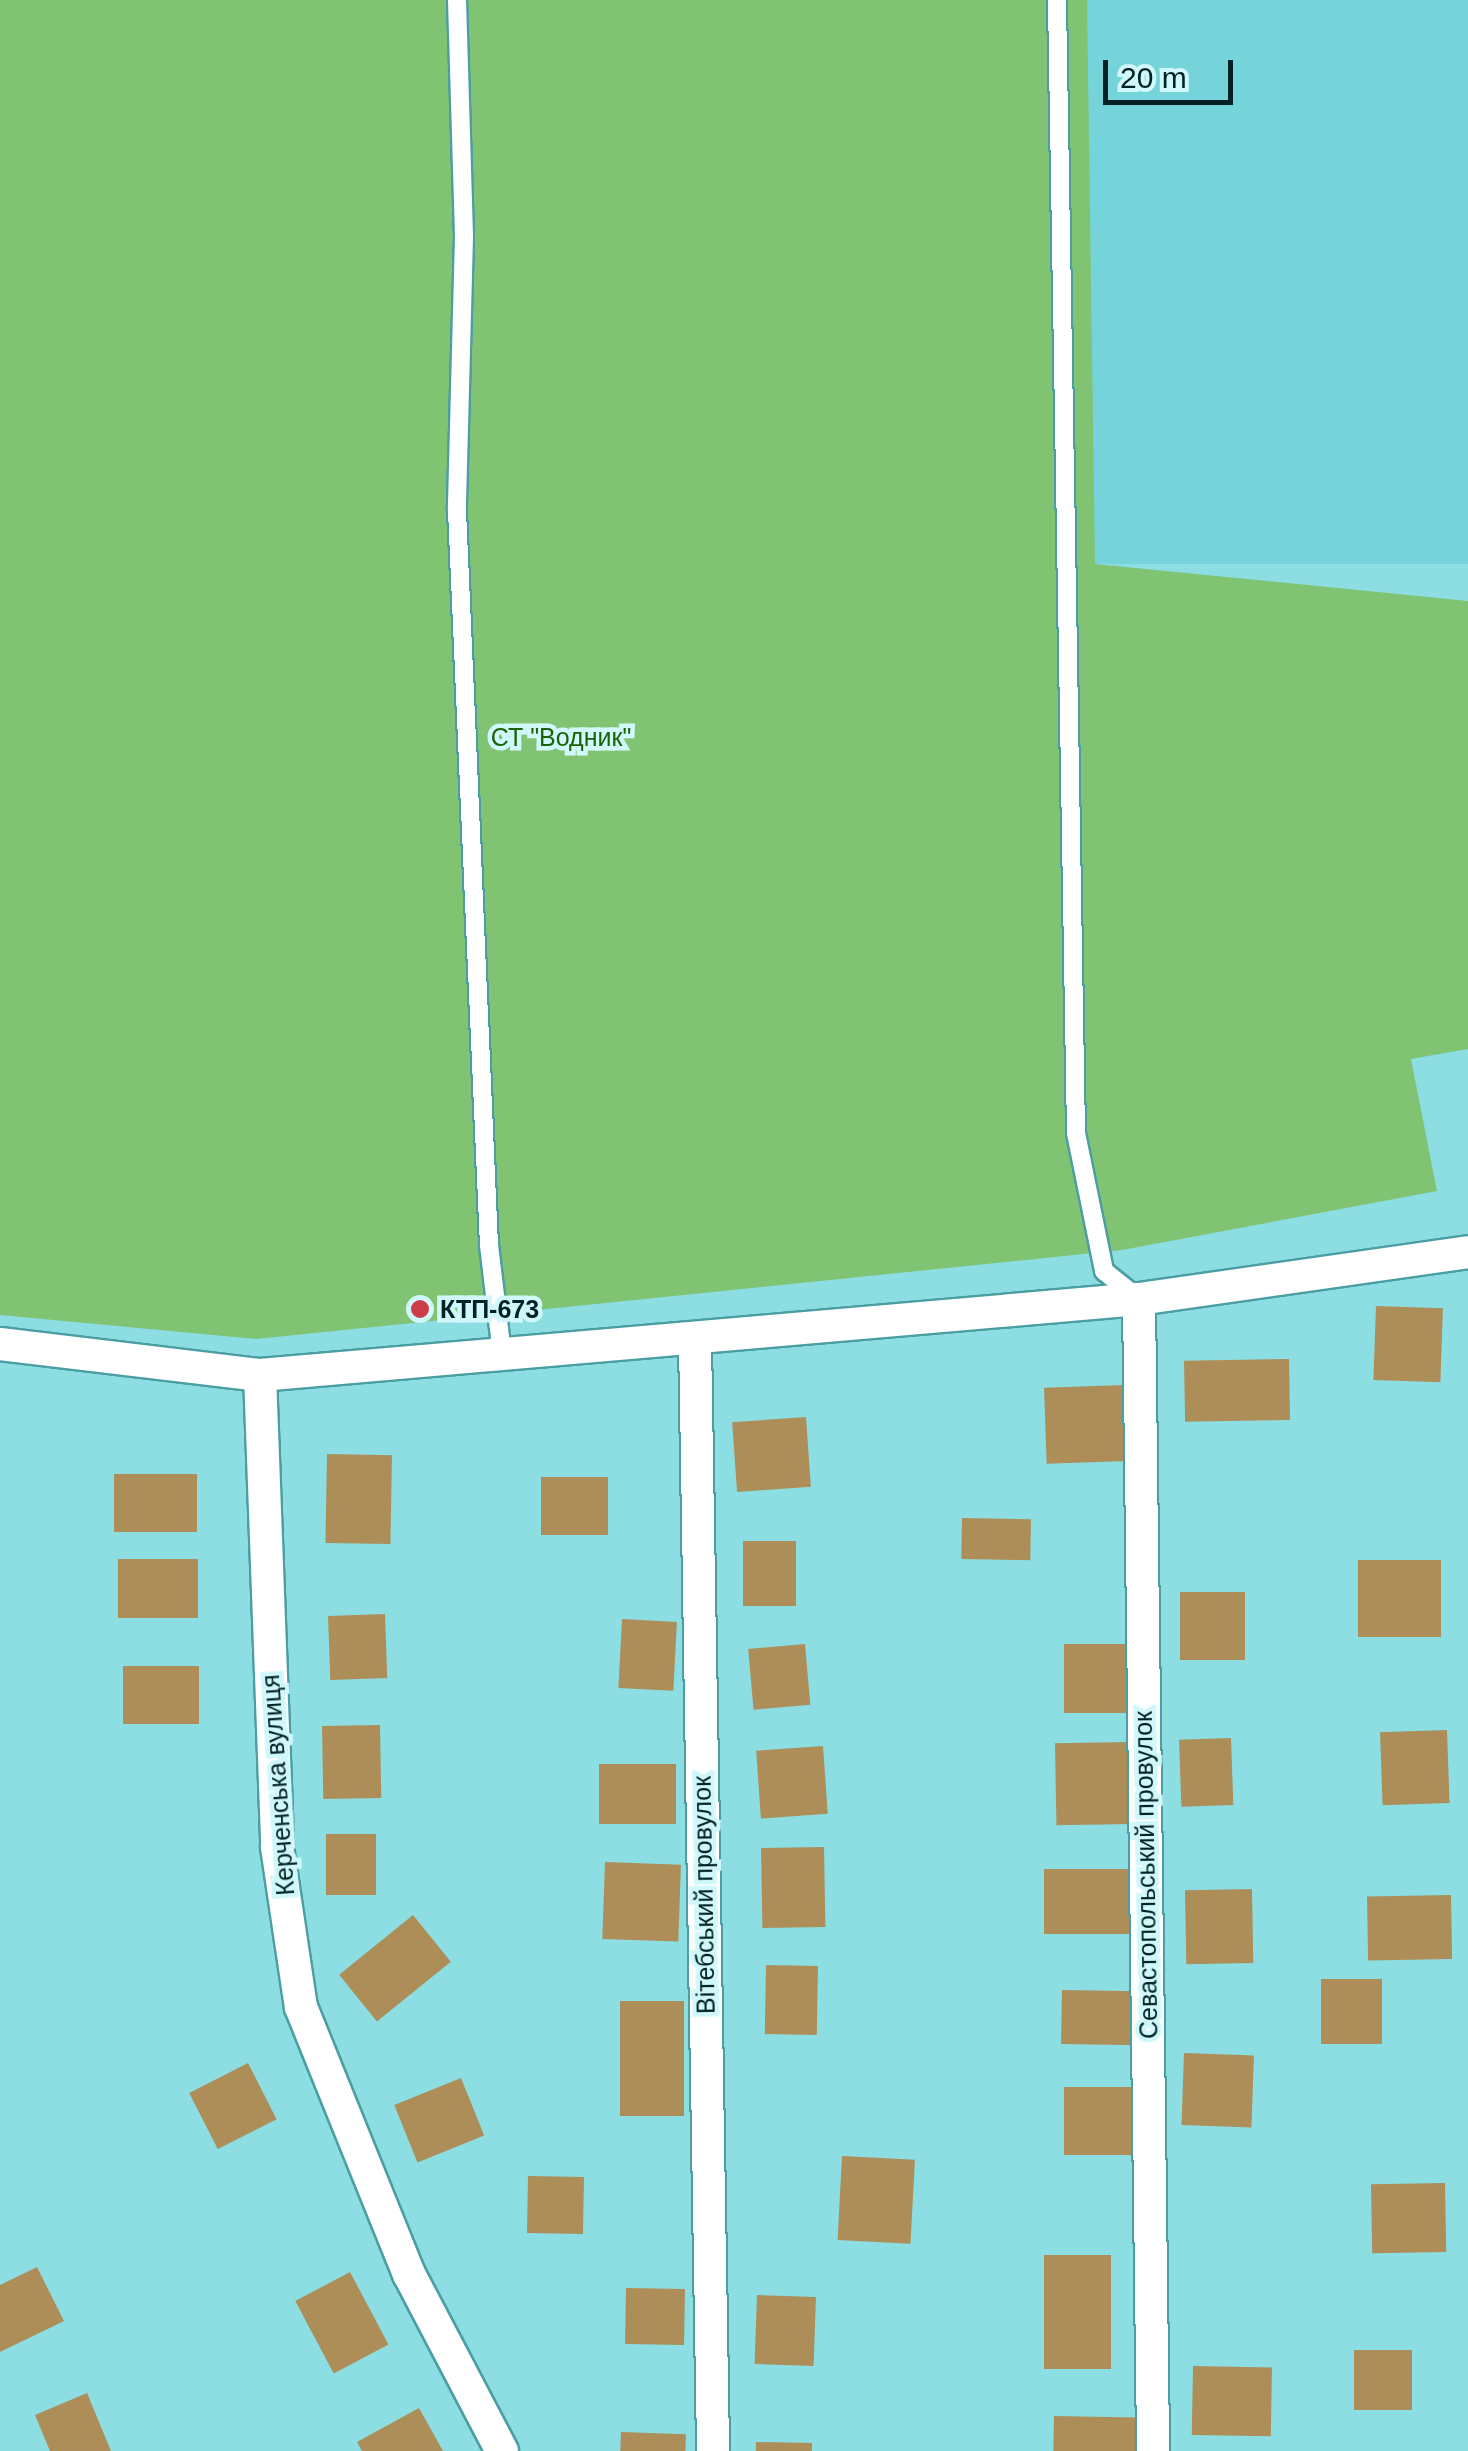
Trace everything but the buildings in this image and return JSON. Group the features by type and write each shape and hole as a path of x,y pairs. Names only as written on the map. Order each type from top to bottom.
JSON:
{"street":[{"path":"0,1344 260,1374 696,1340 1139,1298 1468,1252"},
{"name":"Севастопольський провулок","path":"1139,1298 1153,2451"},
{"name":"Вітебський провулок","path":"696,1340 713,2451"},
{"name":"Керченська вулиця","path":"260,1374 277,1846 301,2007 409,2274 502,2451"}],"lane":[{"path":"457,0 464,236 457,510 489,1245 502,1354"},
{"path":"1057,0 1076,1133 1104,1271 1139,1298"}],"shaded area":[{"path":"1087,0 1468,0 1468,564 1087,564"}],"green space":[{"name":"СТ \"Водник\"","path":"0,0 1087,0 1095,564 1468,601 1468,1049 1411,1059 1437,1191 1122,1250 256,1339 0,1315"}],"place":[{"name":"КТП-673","path":"420,1309"}]}
